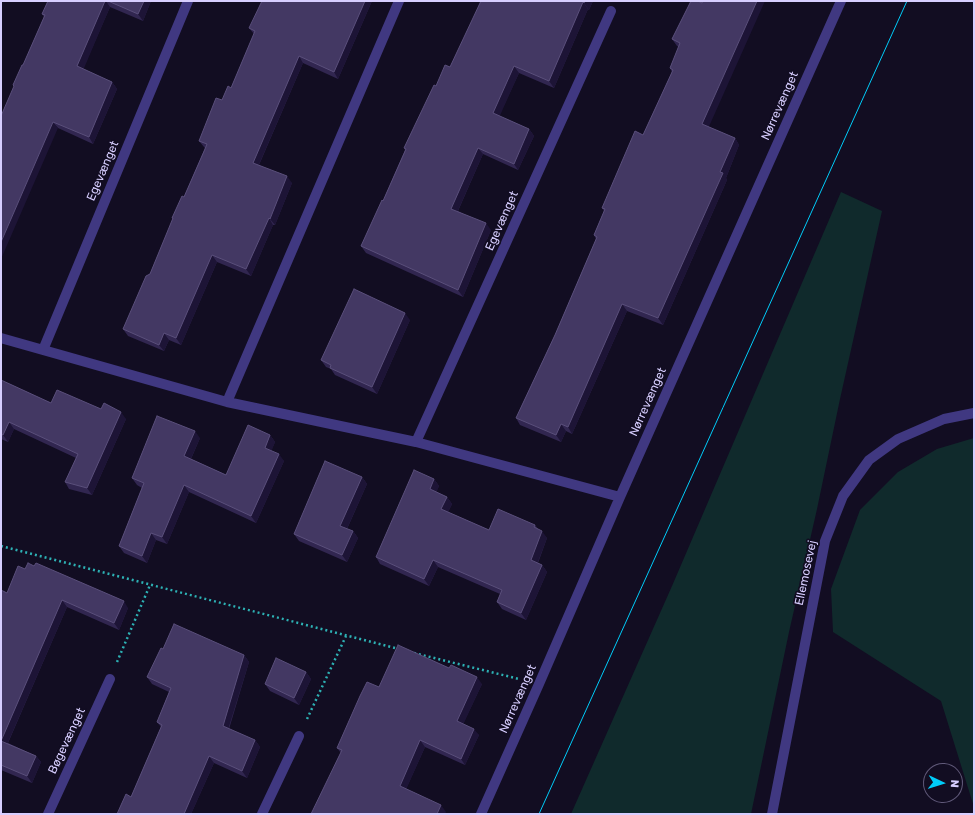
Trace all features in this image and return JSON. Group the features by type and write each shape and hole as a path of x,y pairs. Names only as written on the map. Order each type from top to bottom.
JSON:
{"street":[{"name":"Egevænget","path":"42,350 188,1"},
{"path":"227,402 399,1"},
{"name":"Nørrevænget","path":"481,814 620,497 841,1"},
{"name":"Egevænget","path":"416,442 611,11"},
{"path":"1,338 227,402 416,442 620,497"},
{"name":"Ellemosevej","path":"772,814 825,542 844,496 869,460 898,439 944,419 974,413"},
{"name":"Bøgevænget","path":"48,814 110,678"},
{"path":"262,814 299,736"}],"path":[{"path":"1,546 400,650"},
{"path":"110,678 150,585"},
{"path":"299,736 346,636"},
{"path":"408,652 539,684"}],"green space":[{"path":"841,192 882,211 789,632 751,814 571,814 672,586"},
{"path":"974,438 974,807 963,772 963,763 960,763 941,701 833,632 831,589 860,510 898,472 937,449"}],"building":[{"path":"48,1 105,1 77,66 112,82 89,137 53,122 1,242 1,116 14,86 13,85 45,15 42,14"},
{"path":"108,1 144,1 138,14"},
{"path":"262,1 365,1 334,72 299,56 253,163 287,176 270,219 269,218 246,269 212,255 176,338 164,333 159,345 123,329 146,276 150,274 172,218 182,196 184,197 205,149 207,144 199,141 216,98 222,100 228,86 231,88 255,31 249,28"},
{"path":"481,1 585,1 584,3 583,2 549,81 514,66 493,113 529,129 514,164 478,148 451,209 486,223 458,290 361,246 382,200 383,201 406,149 404,148 434,85 436,86 445,65 450,67"},
{"path":"691,1 698,1 702,3 703,1 757,1 702,124 735,138 720,172 723,173 658,318 622,304 568,427 561,424 556,435 516,418 555,335 597,237 594,235 605,209 602,208 635,131 643,135 673,70 670,68 680,43 672,39"},
{"path":"354,289 405,313 372,387 330,368 331,365 321,360"},
{"path":"1,380 51,403 57,390 101,409 104,403 121,412 87,488 65,482 78,454 9,422 3,435 1,434"},
{"path":"157,416 195,431 184,456 226,475 248,425 270,435 265,448 279,454 251,516 184,485 162,537 151,533 142,556 119,546 144,483 132,478"},
{"path":"325,461 362,477 340,526 353,531 342,555 294,534"},
{"path":"414,470 434,479 430,489 447,497 441,509 489,530 498,509 535,525 534,527 542,531 531,560 542,565 521,613 497,602 502,590 433,560 424,579 376,557"},
{"path":"28,563 34,566 36,563 124,601 114,623 62,600 1,741 1,590 7,593 18,566 25,569"},
{"path":"174,624 244,655 223,726 255,740 242,771 209,756 184,814 117,814 126,794 131,797 162,725 157,722 171,688 147,677 161,648 163,649"},
{"path":"398,645 449,668 451,665 477,677 457,721 474,729 461,759 420,740 400,786 441,805 437,814 311,814 342,750 337,748 367,682 379,687"},
{"path":"276,658 306,672 294,698 265,684"},
{"path":"1,741 36,756 27,776 1,765"}],"tram line":[{"path":"539,814 907,1"}]}
